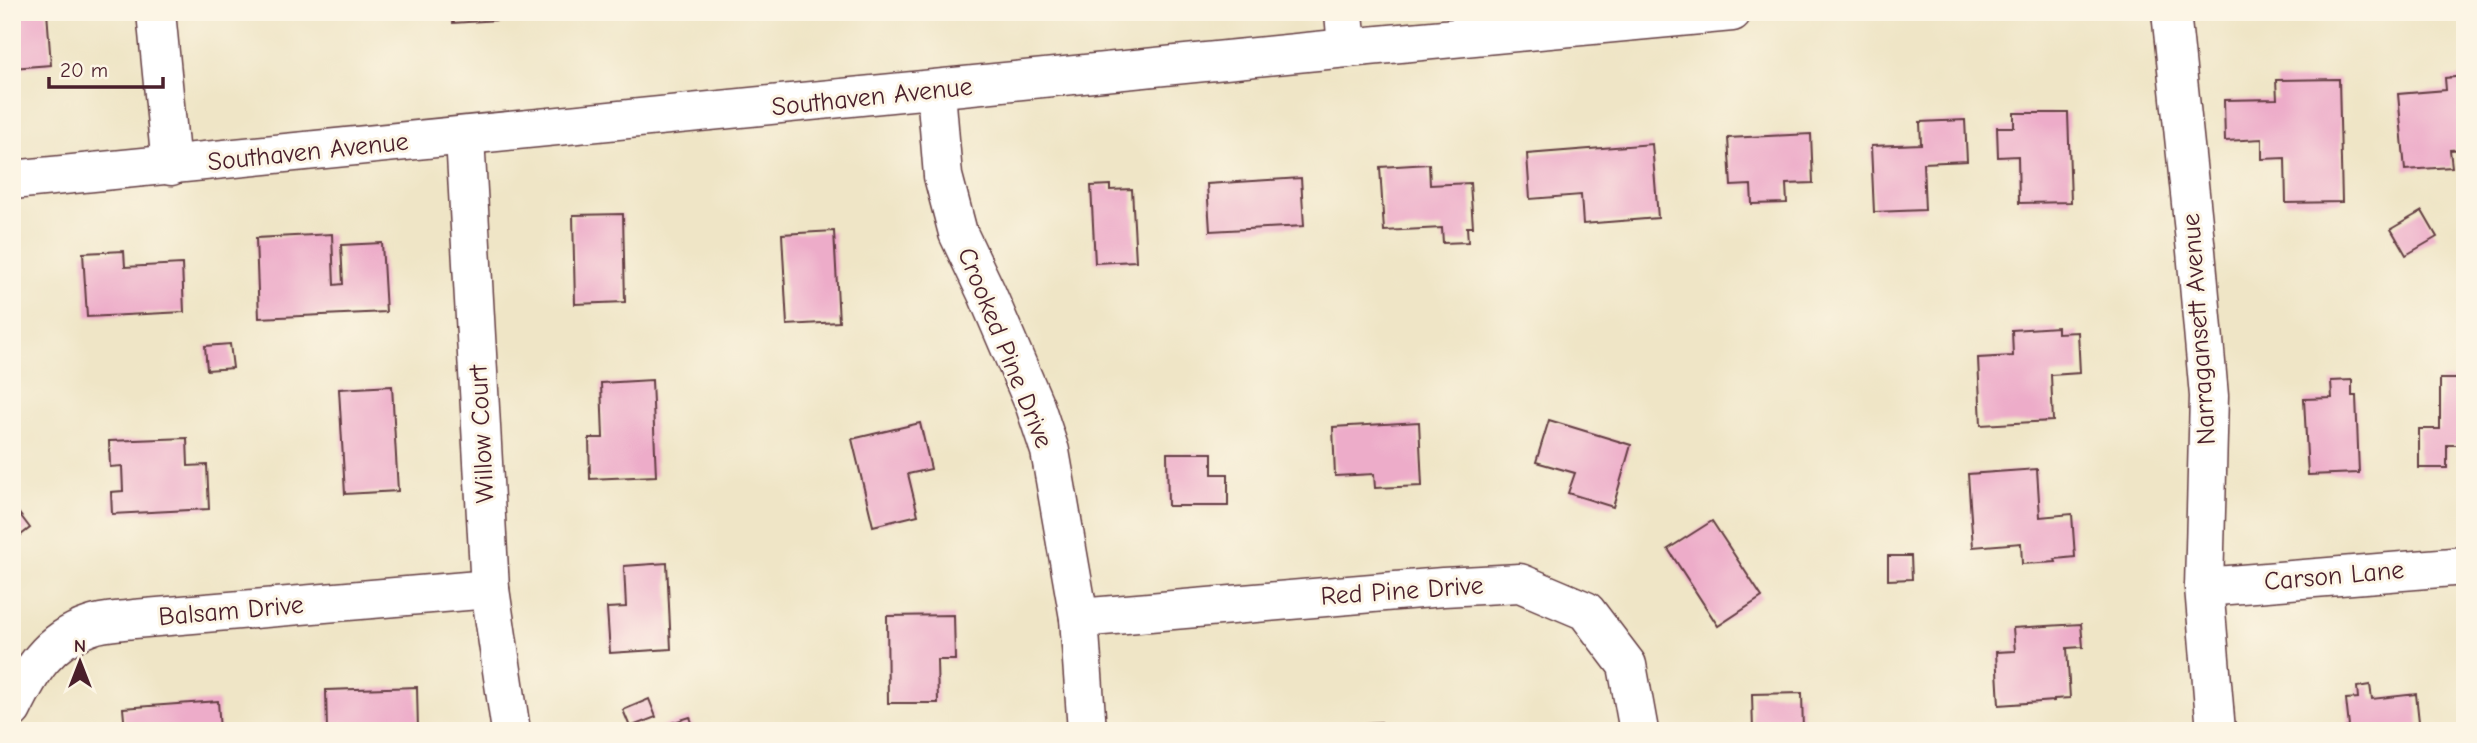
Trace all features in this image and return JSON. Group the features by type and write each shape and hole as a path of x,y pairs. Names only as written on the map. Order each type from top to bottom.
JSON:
{"street":[{"path":"156,12 171,166"},
{"name":"Southaven Avenue","path":"12,180 936,91 1346,30 1732,12"},
{"name":"Narragansett Avenue","path":"2171,12 2208,396 2204,587 2216,731"},
{"name":"Crooked Pine Drive","path":"936,91 943,176 958,233 1035,406 1050,452 1079,618 1087,731"},
{"name":"Willow Court","path":"465,137 490,589 511,731"},
{"name":"Carson Lane","path":"2204,587 2465,566"},
{"name":"Red Pine Drive","path":"1079,618 1520,583 1586,611 1627,665 1639,731"},
{"name":"Balsam Drive","path":"12,709 27,678 50,648 90,626 134,619 490,589"}],"building":[{"path":"13,12 47,12 51,65 12,68"},
{"path":"452,12 498,12 498,20 453,23"},
{"path":"2465,76 2465,149 2450,150 2452,167 2405,170 2398,94 2446,90 2445,78"},
{"path":"2339,79 2342,202 2286,203 2285,158 2262,159 2262,139 2225,141 2224,100 2277,99 2276,80"},
{"path":"2014,113 2068,113 2071,202 2019,203 2018,156 1998,157 1997,127 2014,127"},
{"path":"1965,120 1967,161 1923,163 1925,210 1874,212 1871,146 1921,144 1920,122"},
{"path":"1811,134 1813,183 1786,184 1787,203 1752,204 1751,185 1731,186 1728,138"},
{"path":"1652,144 1658,218 1583,224 1581,195 1530,199 1527,154"},
{"path":"1429,164 1430,185 1470,183 1473,227 1467,227 1468,242 1443,243 1442,228 1384,231 1380,167"},
{"path":"1301,178 1304,226 1210,231 1207,184"},
{"path":"1110,185 1110,190 1132,189 1136,261 1095,263 1091,186"},
{"path":"2422,211 2437,237 2406,255 2391,229"},
{"path":"623,214 625,302 575,304 573,215"},
{"path":"834,231 839,322 787,325 782,234"},
{"path":"332,234 334,285 343,284 341,245 382,243 386,312 259,318 256,238"},
{"path":"124,251 125,267 182,264 184,312 87,317 83,253"},
{"path":"2057,327 2057,333 2078,332 2080,373 2051,375 2053,421 1981,425 1978,358 2013,356 2012,330"},
{"path":"230,344 233,368 207,370 205,346"},
{"path":"2440,379 2465,379 2465,445 2447,445 2447,468 2419,468 2419,429 2440,429"},
{"path":"652,380 656,476 590,479 589,438 603,438 601,383"},
{"path":"2352,380 2352,396 2356,396 2359,473 2308,475 2304,399 2332,398 2331,381"},
{"path":"392,386 398,491 345,494 339,389"},
{"path":"1549,420 1631,445 1613,507 1568,493 1575,473 1536,462"},
{"path":"1419,422 1422,486 1375,488 1374,474 1335,476 1333,427"},
{"path":"920,423 931,469 908,474 918,515 873,526 852,439"},
{"path":"187,438 188,466 207,465 209,509 112,514 111,492 123,491 122,466 110,467 109,441"},
{"path":"1167,453 1212,453 1212,474 1228,474 1228,506 1168,506"},
{"path":"2037,469 2040,517 2072,514 2075,557 2055,559 2056,562 2022,564 2021,543 1973,547 1968,474"},
{"path":"12,504 30,528 12,542"},
{"path":"1712,521 1762,597 1718,626 1668,549"},
{"path":"1888,556 1911,556 1912,579 1888,580"},
{"path":"667,563 671,649 610,653 607,608 626,607 624,566"},
{"path":"954,615 955,660 937,660 938,703 888,703 887,616"},
{"path":"2081,624 2083,647 2067,648 2070,698 1999,705 1996,652 2015,651 2013,628"},
{"path":"2370,685 2372,699 2416,694 2420,731 2330,731 2349,727 2346,699 2358,698 2357,687"},
{"path":"417,687 418,731 327,731 326,690"},
{"path":"1802,693 1803,731 1753,731 1752,694"},
{"path":"649,699 656,717 630,727 623,710"},
{"path":"218,701 220,731 125,731 123,708"},
{"path":"690,717 695,731 649,731 649,730"},
{"path":"1381,722 1382,731 1301,731 1301,727"}]}
